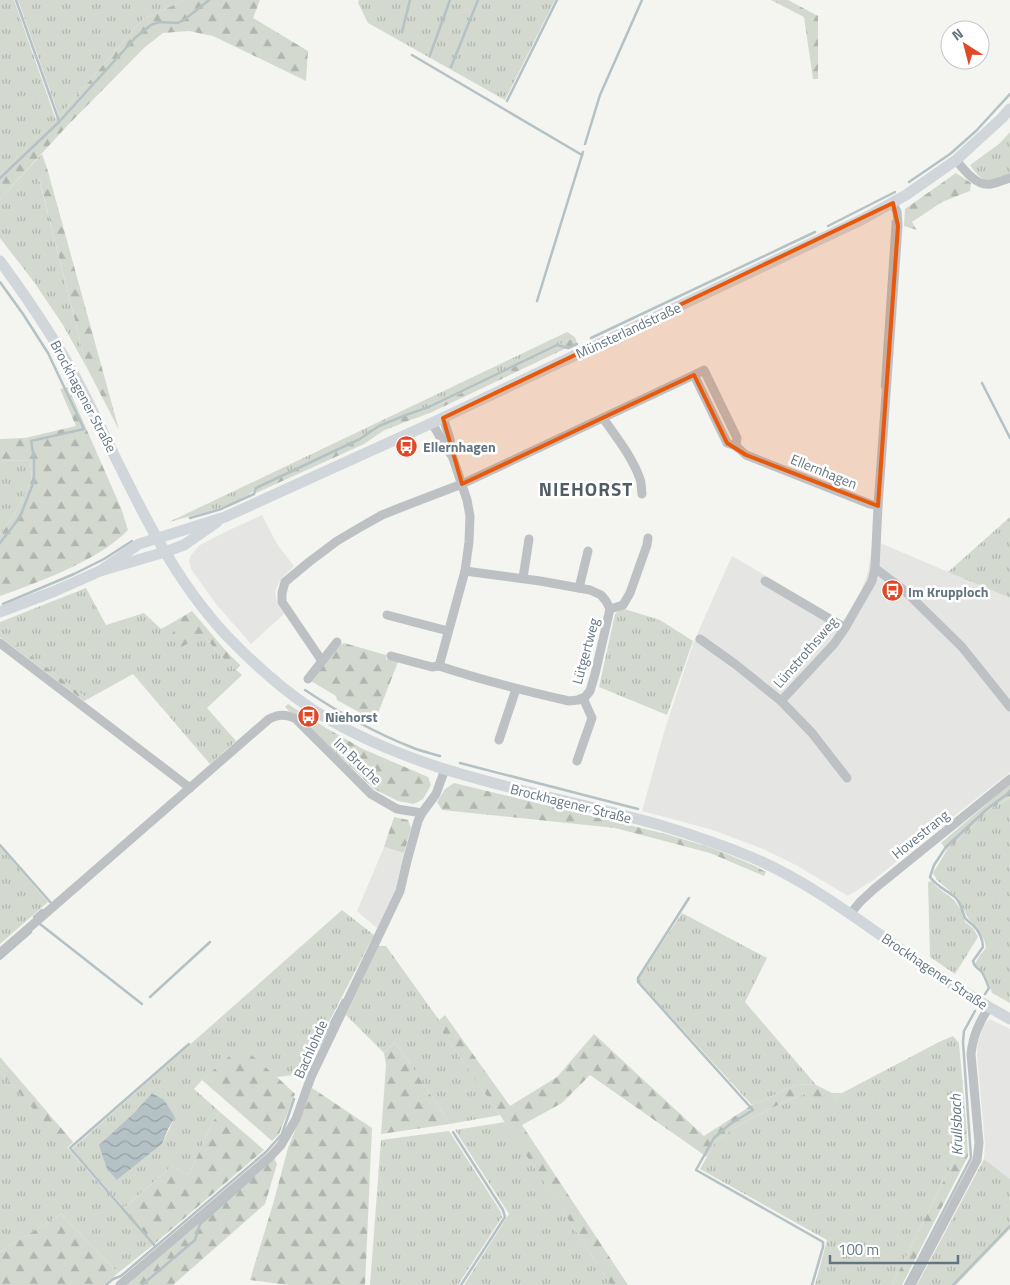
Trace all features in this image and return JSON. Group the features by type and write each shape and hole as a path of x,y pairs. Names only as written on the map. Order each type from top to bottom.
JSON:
{"main road":[{"name":"Münsterlandstraße","path":"100,571 139,544 225,517 438,420 841,230 893,203 956,160 1010,109"},
{"name":"Brockhagener Straße","path":"0,261 21,289 54,340 80,386 157,538 193,594 223,632 259,668 292,695 331,720 404,755 503,786 665,826 710,841 783,872 851,913 936,974 1010,1019"},
{"name":"Münsterlandstraße","path":"100,571 184,545 225,517"},
{"path":"0,612 100,571"}],"street":[{"path":"956,160 967,173 982,184 990,184 1010,178"},
{"path":"893,203 897,212 898,226 875,568 905,591 962,647 1010,707"},
{"name":"Ellernhagen","path":"322,661 282,602 282,593 286,582 309,562 337,541 382,515 462,484 704,370 737,438 736,446 746,455 878,506"},
{"path":"603,418 635,467 641,480 642,494"},
{"path":"438,420 450,439 452,455 467,500 470,516 465,570 439,666"},
{"name":"Lütgertweg","path":"610,609 623,605 630,593 648,538"},
{"path":"523,578 529,539"},
{"path":"579,588 588,551"},
{"name":"Lünstrothsweg","path":"781,701 834,644 872,581 875,568"},
{"name":"Lütgertweg","path":"391,656 432,667 439,666 516,689 569,701 578,700 590,691 610,609 601,595 590,590 465,570"},
{"path":"765,581 845,628"},
{"path":"387,615 448,631"},
{"name":"Lünstrothsweg","path":"700,639 781,701 812,733 847,778"},
{"path":"0,642 190,788"},
{"path":"308,679 337,642"},
{"path":"499,740 516,689"},
{"name":"Lütgertweg","path":"577,762 592,718 582,698"},
{"name":"Im Bruche","path":"0,953 269,719 282,714 296,719 371,794 397,809 422,813"},
{"name":"Bachlohde","path":"120,1285 270,1157 281,1145 296,1119 315,1068 400,891 406,861 422,813 436,794 445,769"},
{"name":"Hovestrang","path":"851,913 874,889 1010,779"},
{"path":"911,1285 977,1160 979,1143 971,1054 972,1041 980,1022 990,1008"}],"highlighted area":[{"path":"893,203 898,226 878,506 746,455 727,443 694,375 462,484 443,418"}],"shaded area":[{"path":"262,515 277,544 294,566 282,578 275,591 277,603 284,614 251,644 216,604 191,569 189,561 191,555 200,545"},
{"path":"873,540 1010,598 1010,772 872,881 848,896 796,865 763,849 713,830 642,811 664,732 694,641 732,556 844,622 861,591 868,572"},
{"path":"384,847 404,853 396,889 377,928 357,911"},
{"path":"990,1019 1010,1029 1010,1179 984,1159 985,1144 977,1055 978,1042 983,1026"}],"green space":[{"path":"0,0 14,0 56,120 0,175"},
{"path":"18,0 185,0 143,19 59,116"},
{"path":"185,0 260,0 253,18 308,51 306,81 213,36 189,31 163,33 145,47 67,126 0,199 0,175 59,116 143,19"},
{"path":"359,0 555,0 505,100 368,23 358,3"},
{"path":"771,0 788,0 818,16 818,79 813,79 804,17"},
{"path":"1010,132 1010,174 992,180 983,179 970,165 999,144"},
{"path":"42,154 47,168 39,179 87,368 63,325 34,282 0,238 0,199"},
{"path":"47,168 119,430 87,368 39,178"},
{"path":"956,173 971,183 970,191 942,202 912,222 917,230 904,226 905,209"},
{"path":"567,332 575,337 429,409 380,427 361,440 257,488 248,495 227,505 169,522"},
{"path":"575,337 577,343 430,413 383,431 364,444 256,493 257,488 361,440 380,427 429,409"},
{"path":"68,387 121,508 128,530 116,541 85,561 51,577 0,596 0,535 13,517 32,479 30,460 0,461 0,439 25,438 76,426 60,389"},
{"path":"30,460 32,479 13,517 0,535 0,461"},
{"path":"1010,517 1010,598 948,572"},
{"path":"86,588 106,625 144,613 161,629 177,620 180,624 203,635 221,656 242,675 207,708 236,741 210,764 133,674 88,699 0,632 0,622"},
{"path":"621,608 660,620 693,641 667,715 599,687 615,614"},
{"path":"192,611 240,665 236,670 203,635 180,648 170,636 180,624 177,620"},
{"path":"0,632 88,699 84,701 0,637"},
{"path":"344,643 386,655 386,659 398,662 375,721 337,700 336,696 311,681 339,646"},
{"path":"288,704 363,749 428,777 431,785 423,799 414,804 398,801 374,789 298,716 289,711 285,707"},
{"path":"454,783 666,834 712,848 766,872 764,876 710,853 615,828 442,810 437,802 445,789"},
{"path":"1010,784 1010,797 989,810 947,850 941,843"},
{"path":"1009,798 1010,1003 992,993 982,970 975,964 986,948 985,942 977,927 969,920 958,898 937,880 933,873 947,850 989,810"},
{"path":"394,817 408,820 411,828 404,853 384,847"},
{"path":"0,847 48,902 0,944"},
{"path":"931,881 954,900 962,911 965,922 973,928 978,937 955,974 930,957 928,882"},
{"path":"342,910 374,935 302,1074 277,1077 241,1047 194,1089 220,1112 212,1123 189,1175 172,1166 124,1208 72,1149","holes":["152,1093 175,1117 162,1144 117,1180 133,1114"]},
{"path":"682,913 767,958 745,1002 816,1085 798,1084 752,1105 639,982 639,978"},
{"path":"378,946 386,946 439,1020 437,1024 500,1115 450,1124 395,1042 384,1053 346,1015"},
{"path":"445,1015 510,1106 557,1077 594,1034 704,1136 752,1105 798,1084 816,1085 832,1093 842,1093 823,1107 804,1094 776,1106 734,1128 716,1141 707,1157 590,1075 562,1103 522,1125 628,1285 611,1285 500,1115 436,1023"},
{"path":"953,1036 959,1043 966,1122 958,1125 958,1152 892,1285 815,1285 827,1240 700,1169 716,1141 734,1128 804,1094 834,1100 842,1093"},
{"path":"395,1042 450,1124 381,1134 386,1065 384,1053"},
{"path":"241,1046 295,1094 279,1134 272,1141 202,1080"},
{"path":"0,1057 73,1142 67,1148 0,1071"},
{"path":"0,1071 153,1245 118,1273 61,1214 0,1252"},
{"path":"312,1088 372,1128 365,1285 288,1285 250,1280 288,1148"},
{"path":"220,1112 264,1150 153,1245 122,1210 172,1166 189,1175 212,1123"},
{"path":"505,1122 611,1285 464,1285 509,1214 455,1130"},
{"path":"966,1122 968,1156 902,1285 892,1285 958,1152 958,1125"},
{"path":"449,1131 501,1212 502,1217 458,1285 370,1285 381,1140"},
{"path":"274,1158 277,1164 265,1204 173,1285 127,1285"},
{"path":"984,1159 1010,1179 1010,1229 956,1285 917,1285"},
{"path":"61,1214 118,1273 104,1285 0,1285 0,1252"}],"water":[{"path":"152,1093 164,1100 175,1117 162,1144 117,1180 107,1169 99,1145 133,1114"}],"waterway":[{"path":"16,0 59,121"},
{"path":"0,178 59,122 135,38 151,25 159,22 178,23 184,20 209,0"},
{"path":"402,32 410,0"},
{"path":"430,55 450,0"},
{"path":"451,67 478,0"},
{"path":"507,101 557,0"},
{"path":"585,144 600,95 642,0"},
{"path":"412,55 582,155"},
{"path":"909,182 950,154 976,131 1010,94"},
{"path":"537,301 583,152"},
{"path":"828,226 895,192"},
{"path":"882,387 893,221"},
{"path":"591,338 815,232"},
{"path":"0,282 48,353 84,429 31,441 34,458 34,481 20,517 0,543"},
{"path":"190,518 221,509 254,494 256,488 360,439 379,426 429,407 557,345 568,348 577,344"},
{"path":"982,383 1010,438"},
{"path":"3,604 74,574 104,559 132,541"},
{"path":"305,690 343,714 383,735 440,756"},
{"path":"460,763 638,809"},
{"name":"Krullsbach","path":"985,994 989,988 984,975 975,966 973,961 983,947 980,936 976,928 965,918 957,899 930,877 934,865 946,847 987,809 1010,792"},
{"path":"0,845 51,903"},
{"path":"689,898 638,978 638,982 753,1110 730,1124 714,1138 696,1170 823,1242 812,1285"},
{"path":"34,917 42,910"},
{"path":"40,924 142,1004"},
{"path":"0,959 31,932"},
{"path":"150,997 210,942"},
{"path":"302,1078 343,1000"},
{"name":"Krullsbach","path":"905,1285 971,1158 963,1042 964,1031 975,1011"},
{"path":"155,1246 70,1148 189,1044"},
{"path":"106,1285 113,1279 121,1276 266,1152 282,1134 294,1099"},
{"path":"453,1132 503,1210 505,1217 461,1285"},
{"path":"142,1285 195,1240 200,1224 254,1176"},
{"path":"953,1285 1010,1226"}],"place":[{"name":"Ellernhagen","path":"407,446"},
{"name":"Im Krupploch","path":"892,591"},
{"name":"Niehorst","path":"309,716"}],"district":[{"name":"NIEHORST","path":"586,488"}]}
